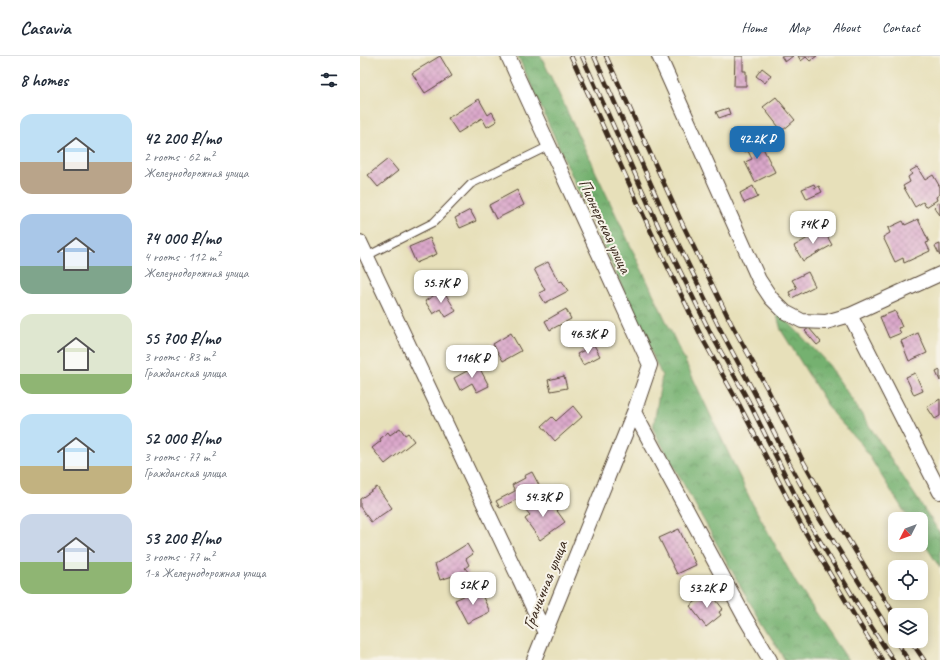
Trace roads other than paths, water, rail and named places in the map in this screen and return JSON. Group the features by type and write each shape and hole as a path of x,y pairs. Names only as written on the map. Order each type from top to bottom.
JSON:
{"street":[{"name":"Пионерская улица","path":"508,56 650,365 634,412"},
{"path":"659,56 759,280 771,298 785,312 802,321 826,322 850,315 940,274"},
{"path":"360,242 545,633"},
{"path":"850,315 940,492"},
{"path":"634,412 744,616 770,660"},
{"name":"Граничная улица","path":"534,660 634,412"}],"lane":[{"path":"367,256 434,222 471,184 549,146"}],"railway":[{"path":"571,56 652,234 702,338 739,404 801,525 882,660"},
{"path":"582,56 661,232 711,334 748,400 808,521 867,620 893,660"},
{"path":"594,56 670,227 720,329 819,518 888,629"},
{"path":"606,56 681,221 731,323 768,390 801,457 831,511 890,608"},
{"path":"900,648 908,660"},
{"path":"916,648 924,660"}]}
